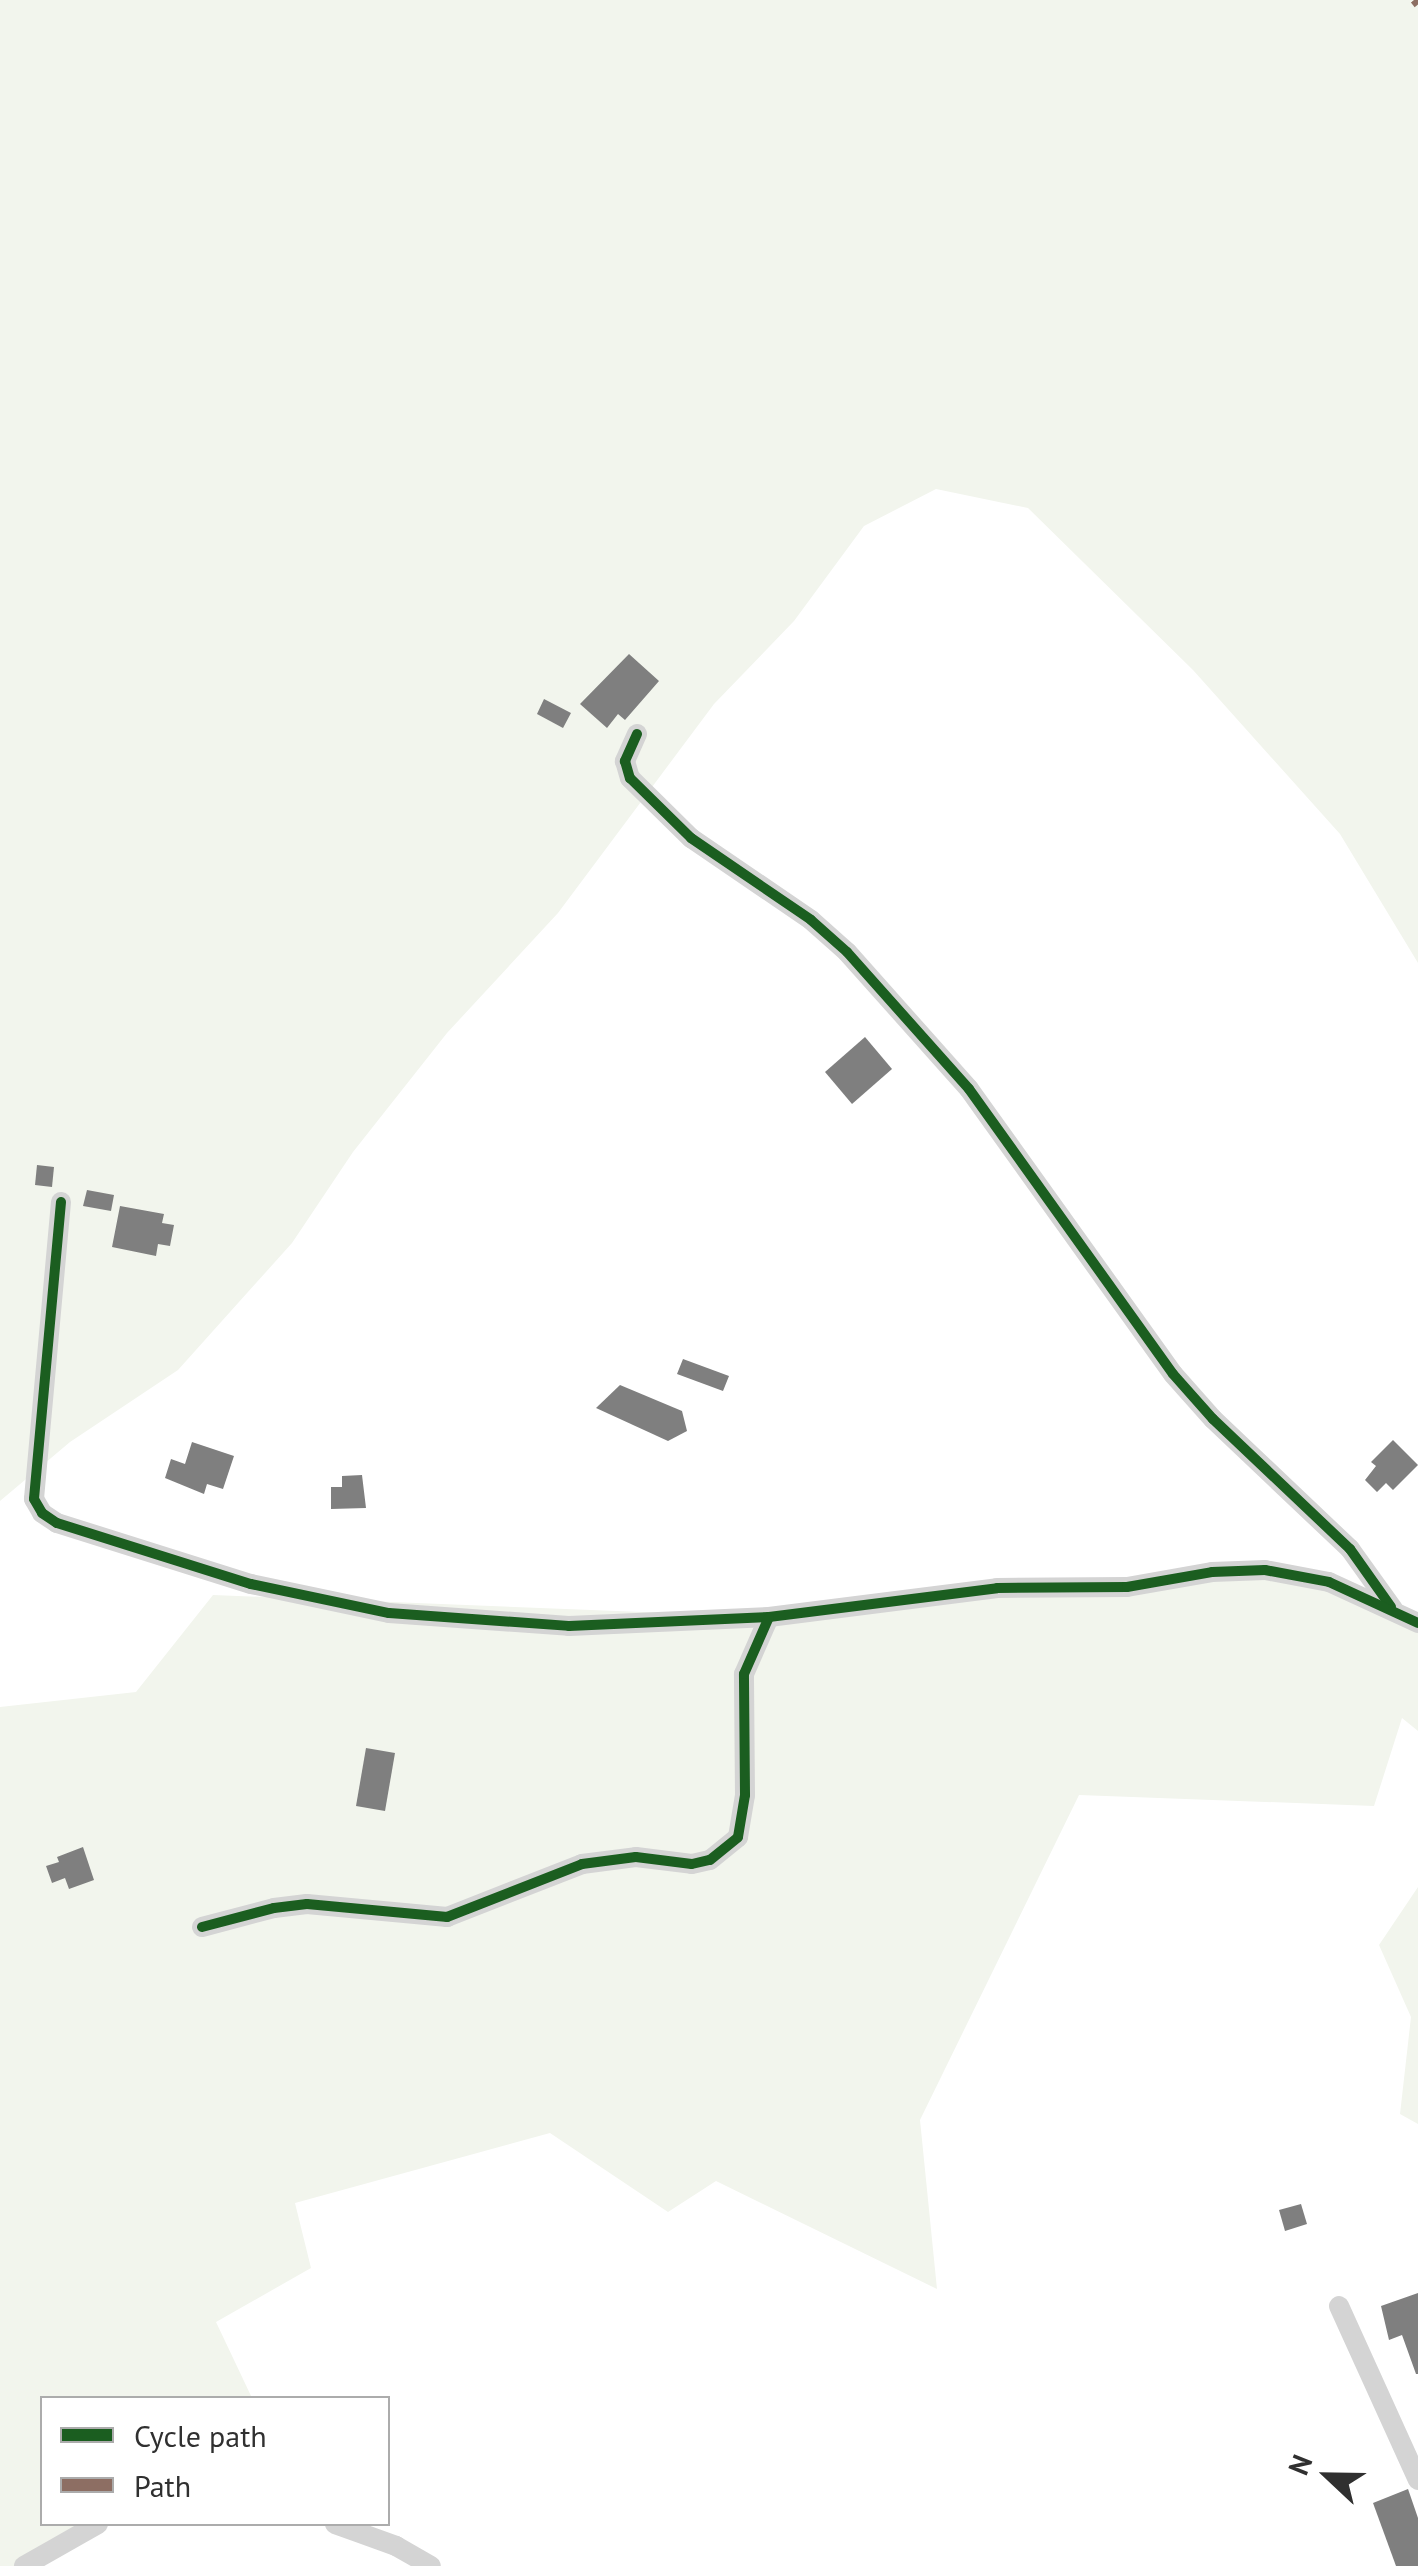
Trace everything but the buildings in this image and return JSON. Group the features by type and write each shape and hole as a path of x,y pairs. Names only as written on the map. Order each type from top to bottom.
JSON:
{"street":[{"path":"637,734 625,761 630,778 692,838 811,920 848,952 969,1089 1174,1374 1213,1419 1287,1485 1350,1550 1394,1611"},
{"path":"62,1202 34,1500 42,1513 57,1523 251,1584 390,1613 569,1626 769,1617 997,1588 1127,1588 1212,1572 1265,1570 1329,1582 1418,1624"},
{"path":"202,1927 274,1908 307,1904 447,1918 582,1864 636,1857 692,1864 710,1860 738,1837 745,1794 744,1674 769,1617"},
{"path":"1339,2306 1418,2480"},
{"path":"24,2566 94,2526"},
{"path":"340,2526 396,2546 431,2566"}],"shaded area":[{"path":"0,0 1418,0 1418,963 1340,834 1193,670 1028,508 936,489 864,526 794,621 714,704 558,913 447,1033 353,1152 292,1243 178,1370 70,1442 0,1501"},
{"path":"1212,1572 1329,1582 1418,1626 1418,1731 1402,1718 1374,1806 1079,1795 920,2120 937,2289 716,2181 668,2212 550,2133 295,2203 311,2268 216,2322 251,2396 40,2396 40,2526 97,2526 24,2566 0,2566 0,1707 136,1692 213,1595 769,1617"},
{"path":"1418,1887 1418,2124 1400,2114 1411,2017 1379,1945"}],"marked path":[{"path":"1414,0 1418,5"}],"cycle path":[{"path":"637,734 625,761 630,778 691,838 811,920 847,952 969,1089 1173,1374 1213,1419 1350,1549 1391,1607"},
{"path":"61,1202 34,1499 42,1513 57,1523 251,1584 389,1613 569,1626 769,1617 997,1588 1127,1587 1212,1572 1265,1570 1329,1582 1418,1623"},
{"path":"202,1927 274,1908 307,1904 447,1917 582,1864 636,1857 692,1864 710,1860 738,1837 745,1795 744,1674 769,1617"}]}
